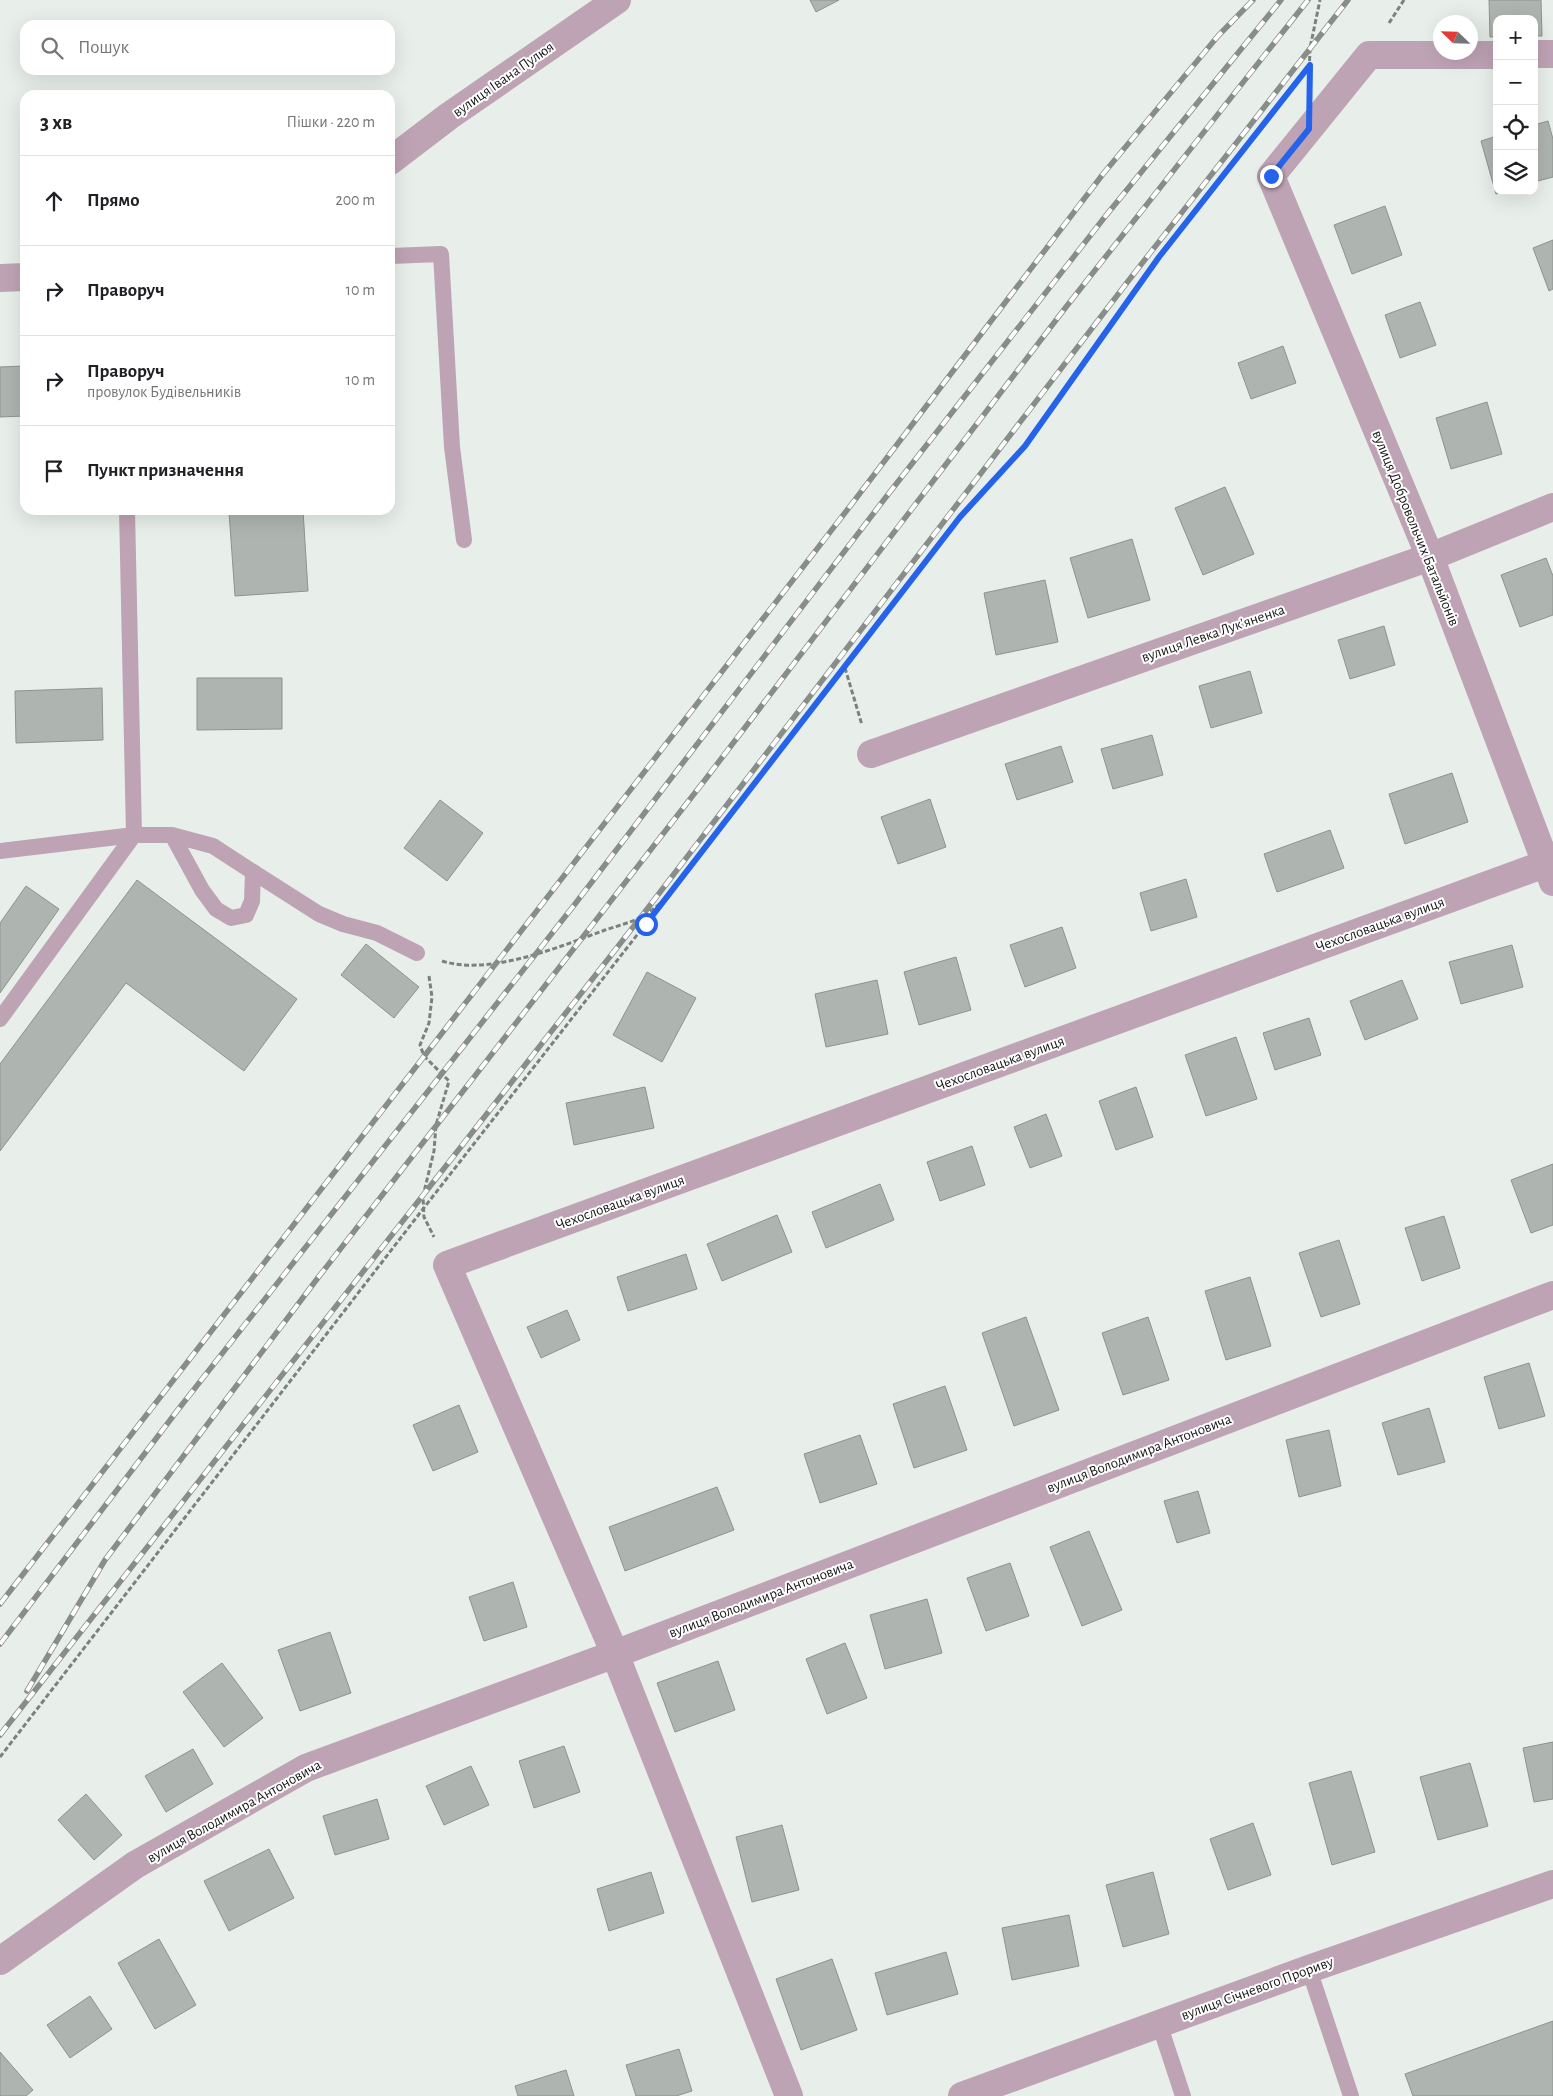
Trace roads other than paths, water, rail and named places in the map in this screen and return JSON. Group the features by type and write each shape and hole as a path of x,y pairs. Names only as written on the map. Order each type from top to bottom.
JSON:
{"street":[{"name":"вулиця Івана Пулюя","path":"395,157 449,116 617,0"},
{"path":"1538,54 1553,54"},
{"name":"вулиця Добровольчих Батальйонів","path":"1493,55 1369,55 1271,176 1430,557 1550,869"},
{"path":"0,278 20,278"},
{"name":"вулиця Левка Лукʼяненка","path":"871,754 1430,557 1553,507"},
{"name":"Чехословацька вулиця","path":"615,1654 447,1265 1550,869"},
{"name":"вулиця Володимира Антоновича","path":"0,1961 135,1865 306,1768 615,1654 1553,1295"},
{"path":"615,1654 788,2096"},
{"name":"вулиця Січневого Прориву","path":"962,2096 1308,1969 1553,1884"}],"lane":[{"path":"395,256 441,254 452,447 464,540"},
{"path":"0,1020 134,835 127,515"},
{"path":"0,851 134,835 172,835 213,846 319,914 343,924 377,933 417,953"},
{"path":"172,835 202,890 216,910 231,918 246,915 252,901 253,872"},
{"path":"1308,1969 1351,2096"},
{"path":"1159,2023 1183,2096"}],"railway":[{"path":"0,1604 851,505 1103,174 1218,36 1253,0"},
{"path":"0,1644 177,1411 575,904 886,497 1104,218 1281,0"},
{"path":"27,1691 105,1560 317,1279 708,776 1066,307 1308,0"},
{"path":"0,1735 641,917 1129,280 1348,0"}]}
